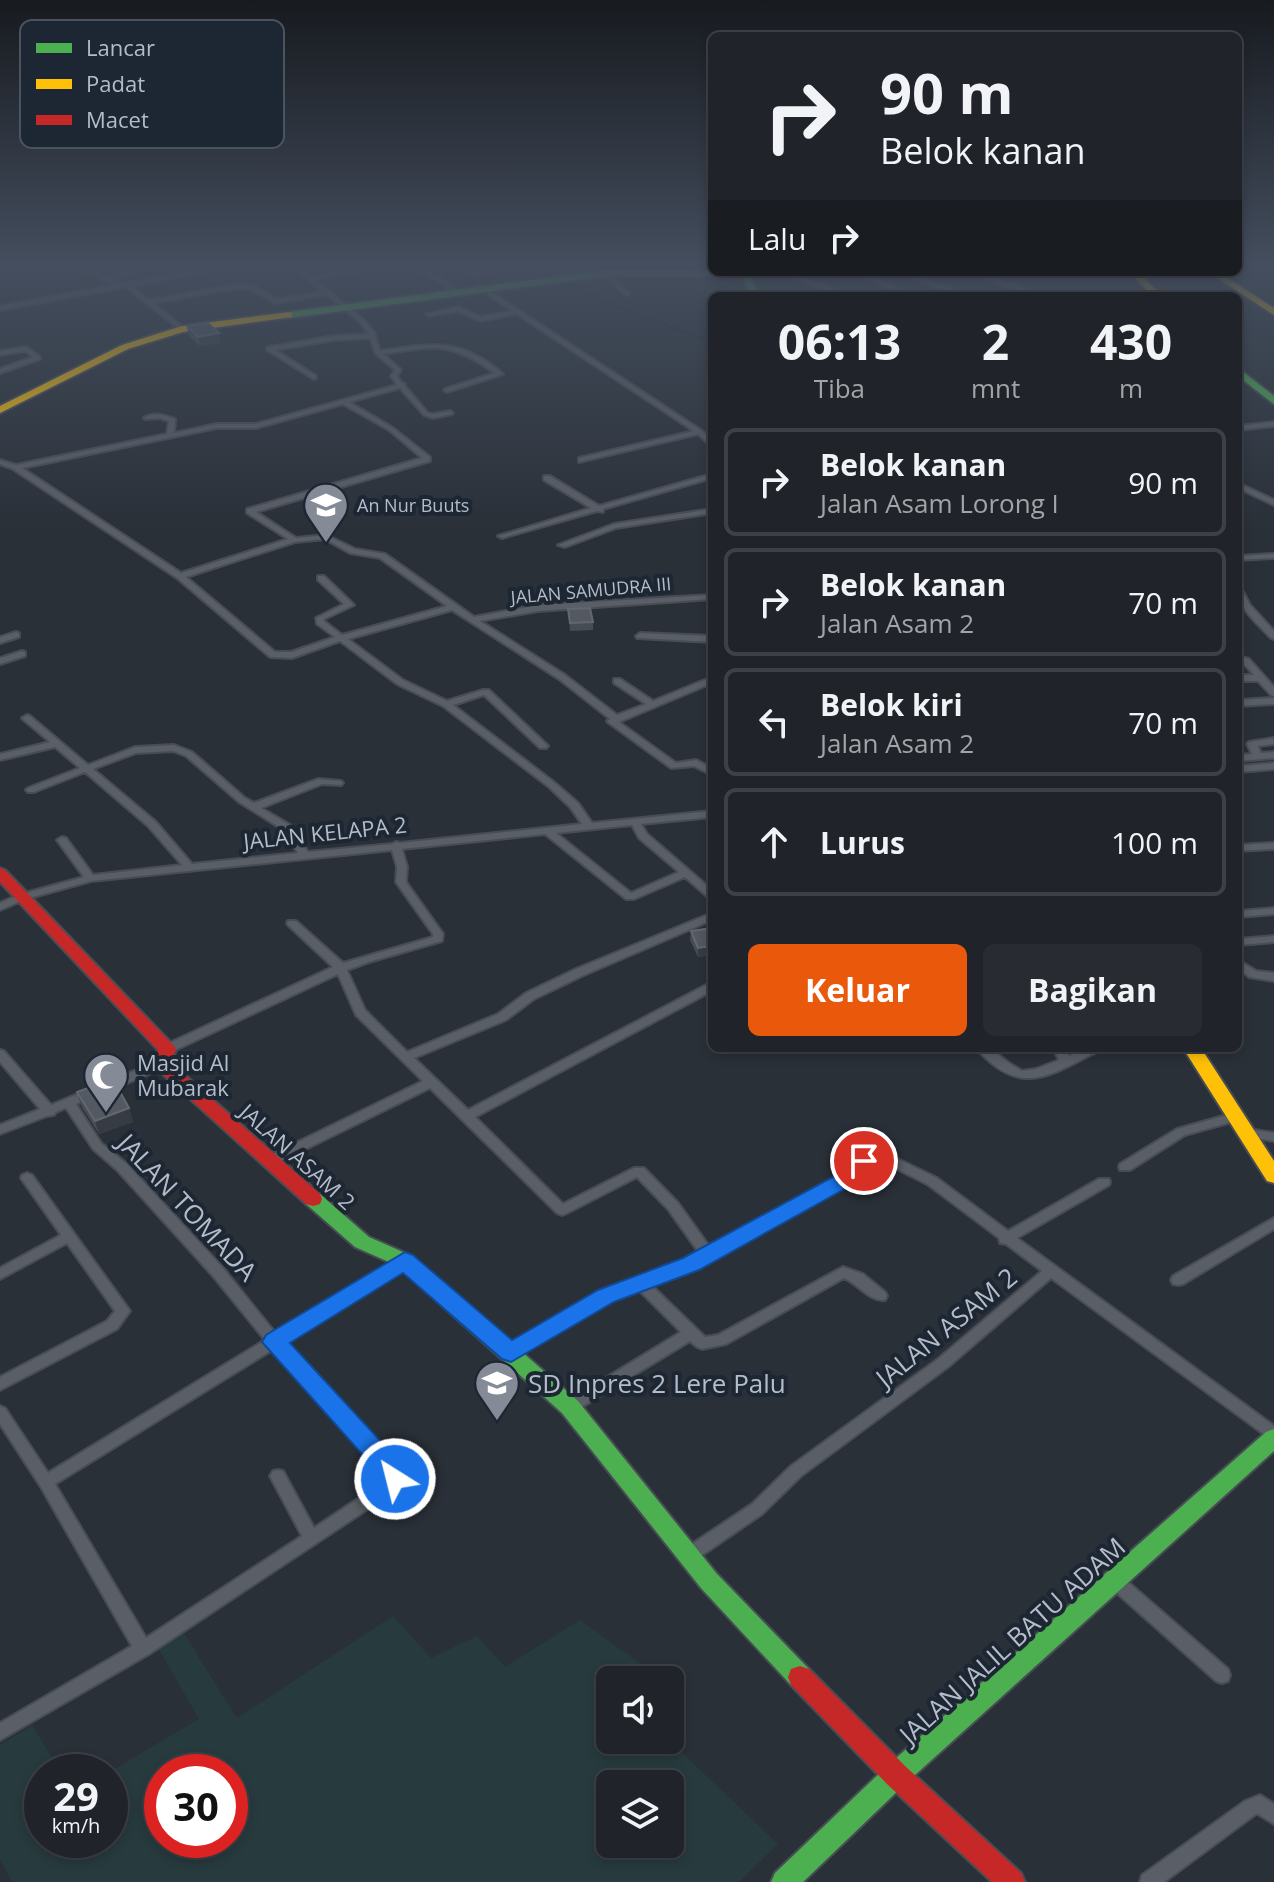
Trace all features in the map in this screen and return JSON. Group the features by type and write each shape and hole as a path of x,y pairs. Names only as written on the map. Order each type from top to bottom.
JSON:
{"main road":[{"path":"0,410 113,353"},
{"path":"1242,366 1274,392"},
{"path":"1242,374 1274,401"},
{"name":"JALAN ASAM 2","path":"0,873 164,1057 270,1161 362,1242 405,1261 570,1407 689,1555 760,1636 896,1775 1012,1882"},
{"path":"1195,1052 1274,1176"},
{"name":"JALAN JALIL BATU ADAM","path":"784,1882 896,1775 1274,1436"}],"street":[{"path":"0,371 38,358 31,353"},
{"path":"275,353 314,377"},
{"path":"378,353 398,370 394,376 426,414 450,413"},
{"path":"447,390 500,374 468,353"},
{"path":"579,353 700,432 708,441"},
{"path":"16,467 224,425 249,428 403,385"},
{"path":"294,540 249,511 427,459 391,429 346,403"},
{"path":"147,418 160,416 173,420 170,436"},
{"path":"1242,428 1274,424"},
{"path":"582,460 700,432"},
{"path":"0,462 10,463 180,576 273,655 292,655 340,638 453,607"},
{"path":"502,536 708,477"},
{"path":"547,478 600,510"},
{"path":"1242,487 1274,503"},
{"path":"562,545 614,526 708,512"},
{"path":"180,576 294,540 326,537 353,551 378,554 562,677 615,718"},
{"path":"1242,558 1274,556"},
{"path":"321,578 349,601 348,607 320,618 320,622 400,682 446,704 552,785 574,805 588,825"},
{"name":"JALAN SAMUDRA III","path":"474,619 538,608 708,597"},
{"path":"1242,598 1274,636"},
{"path":"0,640 16,635"},
{"path":"640,636 708,639"},
{"path":"0,661 22,654"},
{"path":"1242,660 1274,693"},
{"path":"1242,678 1261,678"},
{"path":"617,681 652,704"},
{"path":"615,718 708,682"},
{"path":"446,704 486,692 543,746"},
{"path":"1242,703 1274,701"},
{"path":"27,718 152,824 189,867"},
{"path":"615,718 613,723 674,766 696,763 708,757"},
{"path":"1258,756 1252,744 1273,741"},
{"path":"0,757 55,744"},
{"path":"31,790 144,747 174,748 189,754 254,807 286,827 304,854"},
{"path":"1242,758 1274,755"},
{"path":"696,763 708,770"},
{"path":"1242,769 1274,766"},
{"path":"254,807 321,781 338,783"},
{"name":"JALAN KELAPA 2","path":"2,904 90,878 708,814"},
{"path":"634,821 643,836 708,891"},
{"path":"547,831 630,897 687,872"},
{"path":"62,840 90,878"},
{"path":"0,1130 70,1104 341,968 438,939 438,934 401,882 402,867 396,845"},
{"path":"1242,848 1274,846"},
{"path":"1242,914 1274,911"},
{"path":"406,1057 502,1017 530,996 580,972 708,918"},
{"path":"292,923 341,968 360,1012 562,1210 639,1171 673,1206 709,1256"},
{"path":"1242,942 1274,939"},
{"path":"1242,966 1253,974 1274,977"},
{"path":"467,1116 708,988"},
{"path":"987,1052 1015,1073 1027,1077 1086,1052"},
{"path":"1061,1052 1066,1062"},
{"path":"0,1054 50,1112"},
{"path":"270,1161 431,1082"},
{"name":"JALAN TOMADA","path":"70,1104 88,1135 122,1167 218,1272 274,1342 395,1476 393,1484 312,1539"},
{"path":"1125,1167 1181,1132 1238,1116"},
{"path":"1249,1133 1274,1137"},
{"path":"511,1353 562,1319 639,1282 709,1256 851,1176 864,1161 877,1153 932,1181 1051,1271"},
{"path":"0,1384 112,1325 121,1316 122,1308 27,1178"},
{"path":"1005,1239 1104,1182"},
{"path":"1178,1280 1274,1223"},
{"path":"0,1274 69,1236"},
{"path":"46,1482 405,1261"},
{"name":"JALAN ASAM 2","path":"689,1555 757,1509 796,1471 943,1363 1051,1271 1274,1436"},
{"path":"639,1282 702,1343 721,1340 843,1272 858,1278 880,1296"},
{"path":"570,1407 691,1333"},
{"path":"0,1412 46,1482 143,1649"},
{"path":"2,1726 143,1649 312,1539 278,1476"},
{"path":"1115,1581 1222,1675"},
{"path":"1149,1882 1251,1807 1260,1804 1274,1815"}],"green space":[{"path":"393,1616 431,1658 477,1636 505,1667 580,1620 644,1666 596,1666 596,1754 684,1754 778,1844 739,1882 12,1882 0,1859 0,1745 32,1725 50,1754 24,1754 24,1858 128,1858 128,1761 199,1719 157,1646 183,1632 237,1718"}],"building":[{"path":"590,608 593,622 570,623 568,609"},
{"path":"708,929 708,947 698,948 691,931"},
{"path":"113,1079 129,1108 95,1121 77,1092"}],"traffic: fast":[{"path":"1242,374 1274,401"},
{"path":"313,1199 362,1242 405,1261 570,1407 709,1581 800,1677"},
{"path":"784,1882 896,1775 1274,1438"}],"traffic: slow":[{"path":"0,410 113,353"},
{"path":"1195,1052 1274,1176"}],"traffic: jam":[{"path":"0,873 167,1049 162,1064 313,1199"},
{"path":"800,1677 896,1775 1012,1882"}],"place":[{"name":"An Nur Buuts","path":"326,544"},
{"name":"Masjid Al Mubarak","path":"106,1114"},
{"name":"SD Inpres 2 Lere Palu","path":"497,1422"}],"route":[{"path":"395,1479 390,1467 274,1342 405,1261 511,1353 562,1319 606,1296 709,1256 851,1176 864,1161"}]}
